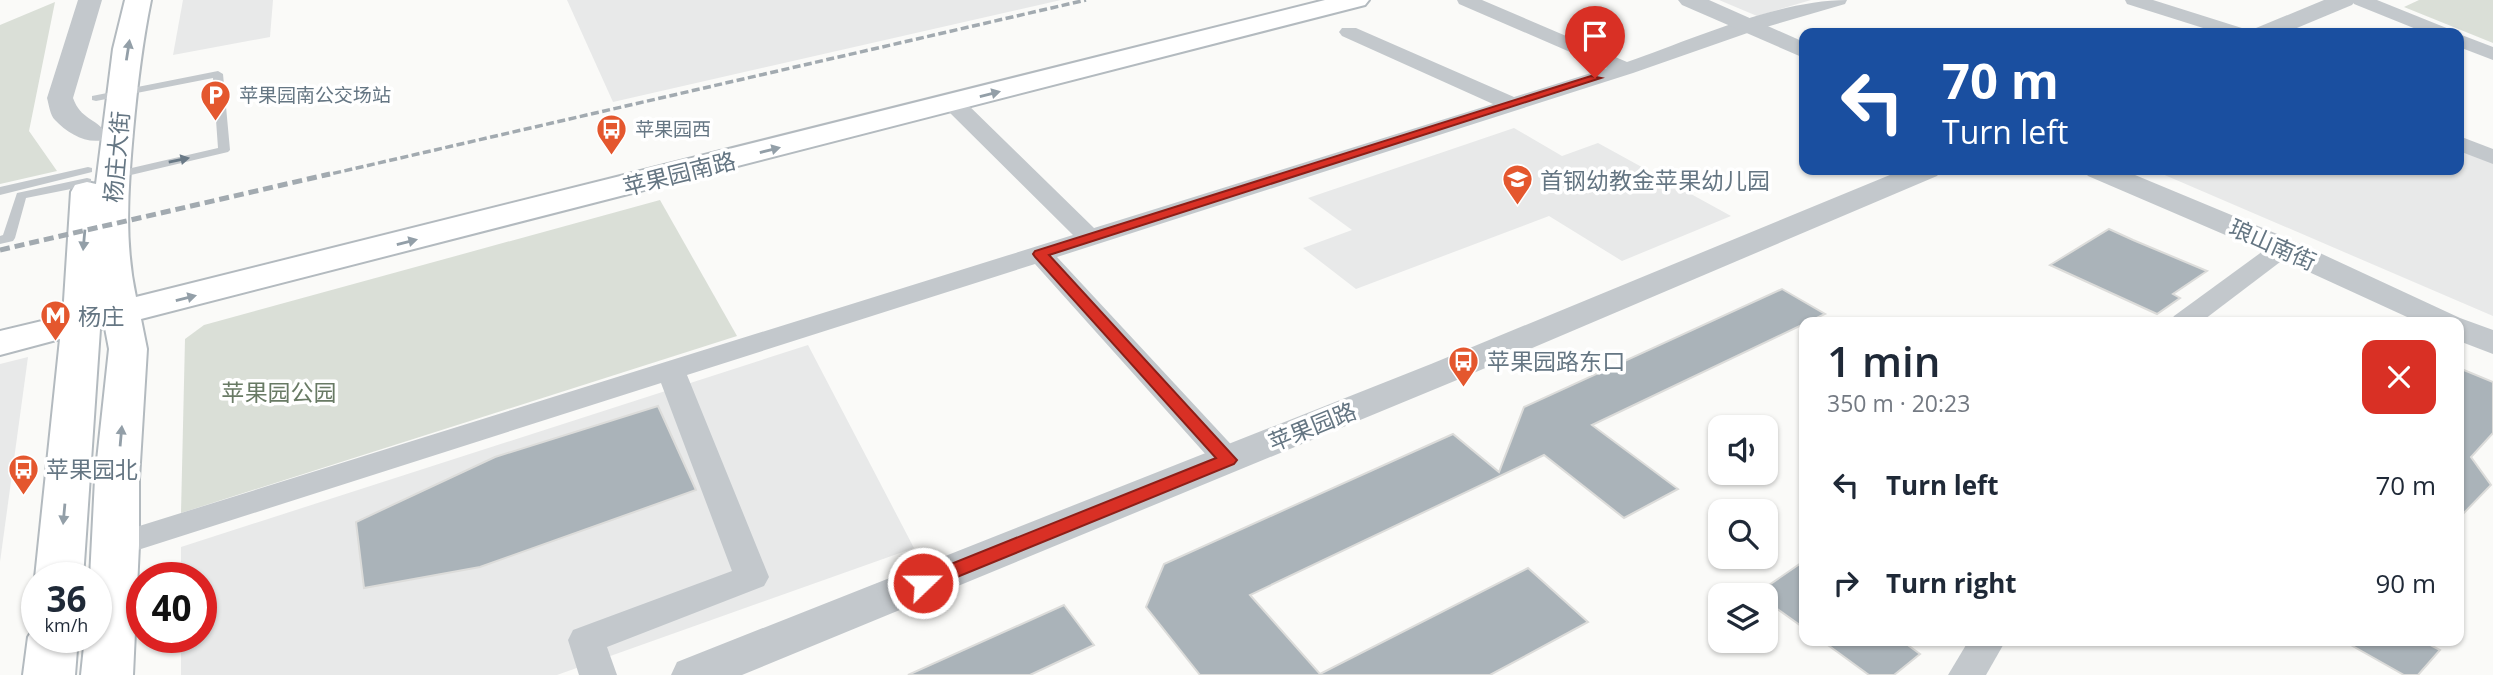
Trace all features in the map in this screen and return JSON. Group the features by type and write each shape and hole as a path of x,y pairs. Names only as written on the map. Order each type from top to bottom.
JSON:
{"main road":[{"name":"杨庄大街","path":"96,176 109,96 100,54 115,0"},
{"name":"杨庄大街","path":"61,562 99,308 93,134 109,96 138,0"},
{"name":"苹果园南路","path":"0,343 99,308 1270,0"},
{"name":"苹果园南路","path":"0,320 99,308 954,104 1356,0"},
{"path":"99,308 128,349 117,479 116,545 107,675"},
{"path":"49,675 51,653"}],"street":[{"name":"杨庄大街","path":"90,0 60,98 66,116 93,134"},
{"path":"1466,0 1626,69"},
{"path":"1690,0 1799,49"},
{"path":"116,545 1838,0"},
{"path":"2134,0 2222,28"},
{"path":"2277,28 2344,0"},
{"path":"2361,0 2430,28"},
{"path":"1349,32 1511,104"},
{"path":"2464,42 2493,54"},
{"path":"954,104 1090,238"},
{"path":"2464,144 2493,157"},
{"name":"苹果园路","path":"694,675 1228,460 1915,175"},
{"name":"琅山南街","path":"2110,175 2283,248 2435,317"},
{"path":"2191,317 2283,248"},
{"path":"1040,254 1228,460"},
{"path":"2464,330 2493,343"},
{"path":"598,675 586,640 752,576 671,371"},
{"path":"1967,675 1984,646"}],"lane":[{"path":"0,191 23,190 225,150 218,74 109,96"},
{"path":"0,240 9,238 23,190"}],"shaded area":[{"path":"183,0 273,0 270,37 173,55"},
{"path":"567,0 1061,0 613,102"},
{"path":"1719,0 1811,0 1757,16"},
{"name":"首钢幼教金苹果幼儿园","path":"1514,128 1562,156 1598,143 1731,216 1622,261 1549,216 1356,289 1303,248 1352,230 1308,198"},
{"path":"2464,138 2493,151 2493,316 2165,175 2464,175"},
{"path":"808,345 914,548 557,675 181,675 181,653 217,653 217,562 181,562 181,547"},
{"path":"28,357 0,562 0,364"}],"green space":[{"path":"2419,0 2493,0 2493,43 2464,31 2464,28 2456,28 2404,7"},
{"path":"55,2 29,131 57,171 0,184 0,25"},
{"name":"苹果园公园","path":"660,200 737,336 181,513 185,339 204,325"}],"building":[{"path":"2109,229 2207,271 2173,294 2180,298 2157,314 2050,265"},
{"path":"1782,289 1825,314 1819,317 1799,317 1799,326 1592,425 1678,489 1624,518 1544,455 1250,595 1320,674 1528,568 1588,622 1490,675 1200,675 1146,607 1164,564 1453,434 1499,472 1524,407"},
{"path":"2464,370 2493,382 2493,433 2471,457 2491,485 2464,513"},
{"path":"658,406 696,490 480,567 364,588 356,522 495,457"},
{"path":"1799,564 1799,624 1778,610 1778,583 1772,583"},
{"path":"1064,605 1094,645 1030,675 908,675"},
{"path":"1829,646 1909,646 1920,654 1894,675 1869,675"},
{"path":"2353,646 2432,646 2440,650 2418,675 2404,675"}],"railway":[{"path":"322,176 1086,0"},
{"path":"0,250 330,174"}],"place":[{"name":"苹果园南公交场站","path":"216,122"},
{"name":"苹果园西","path":"612,156"},
{"name":"首钢幼教金苹果幼儿园","path":"1517,207"},
{"name":"杨庄","path":"55,343"},
{"name":"苹果园路东口","path":"1464,388"},
{"name":"苹果园北","path":"23,496"}],"route":[{"path":"923,583 1228,460 1040,254 1595,78"}]}
